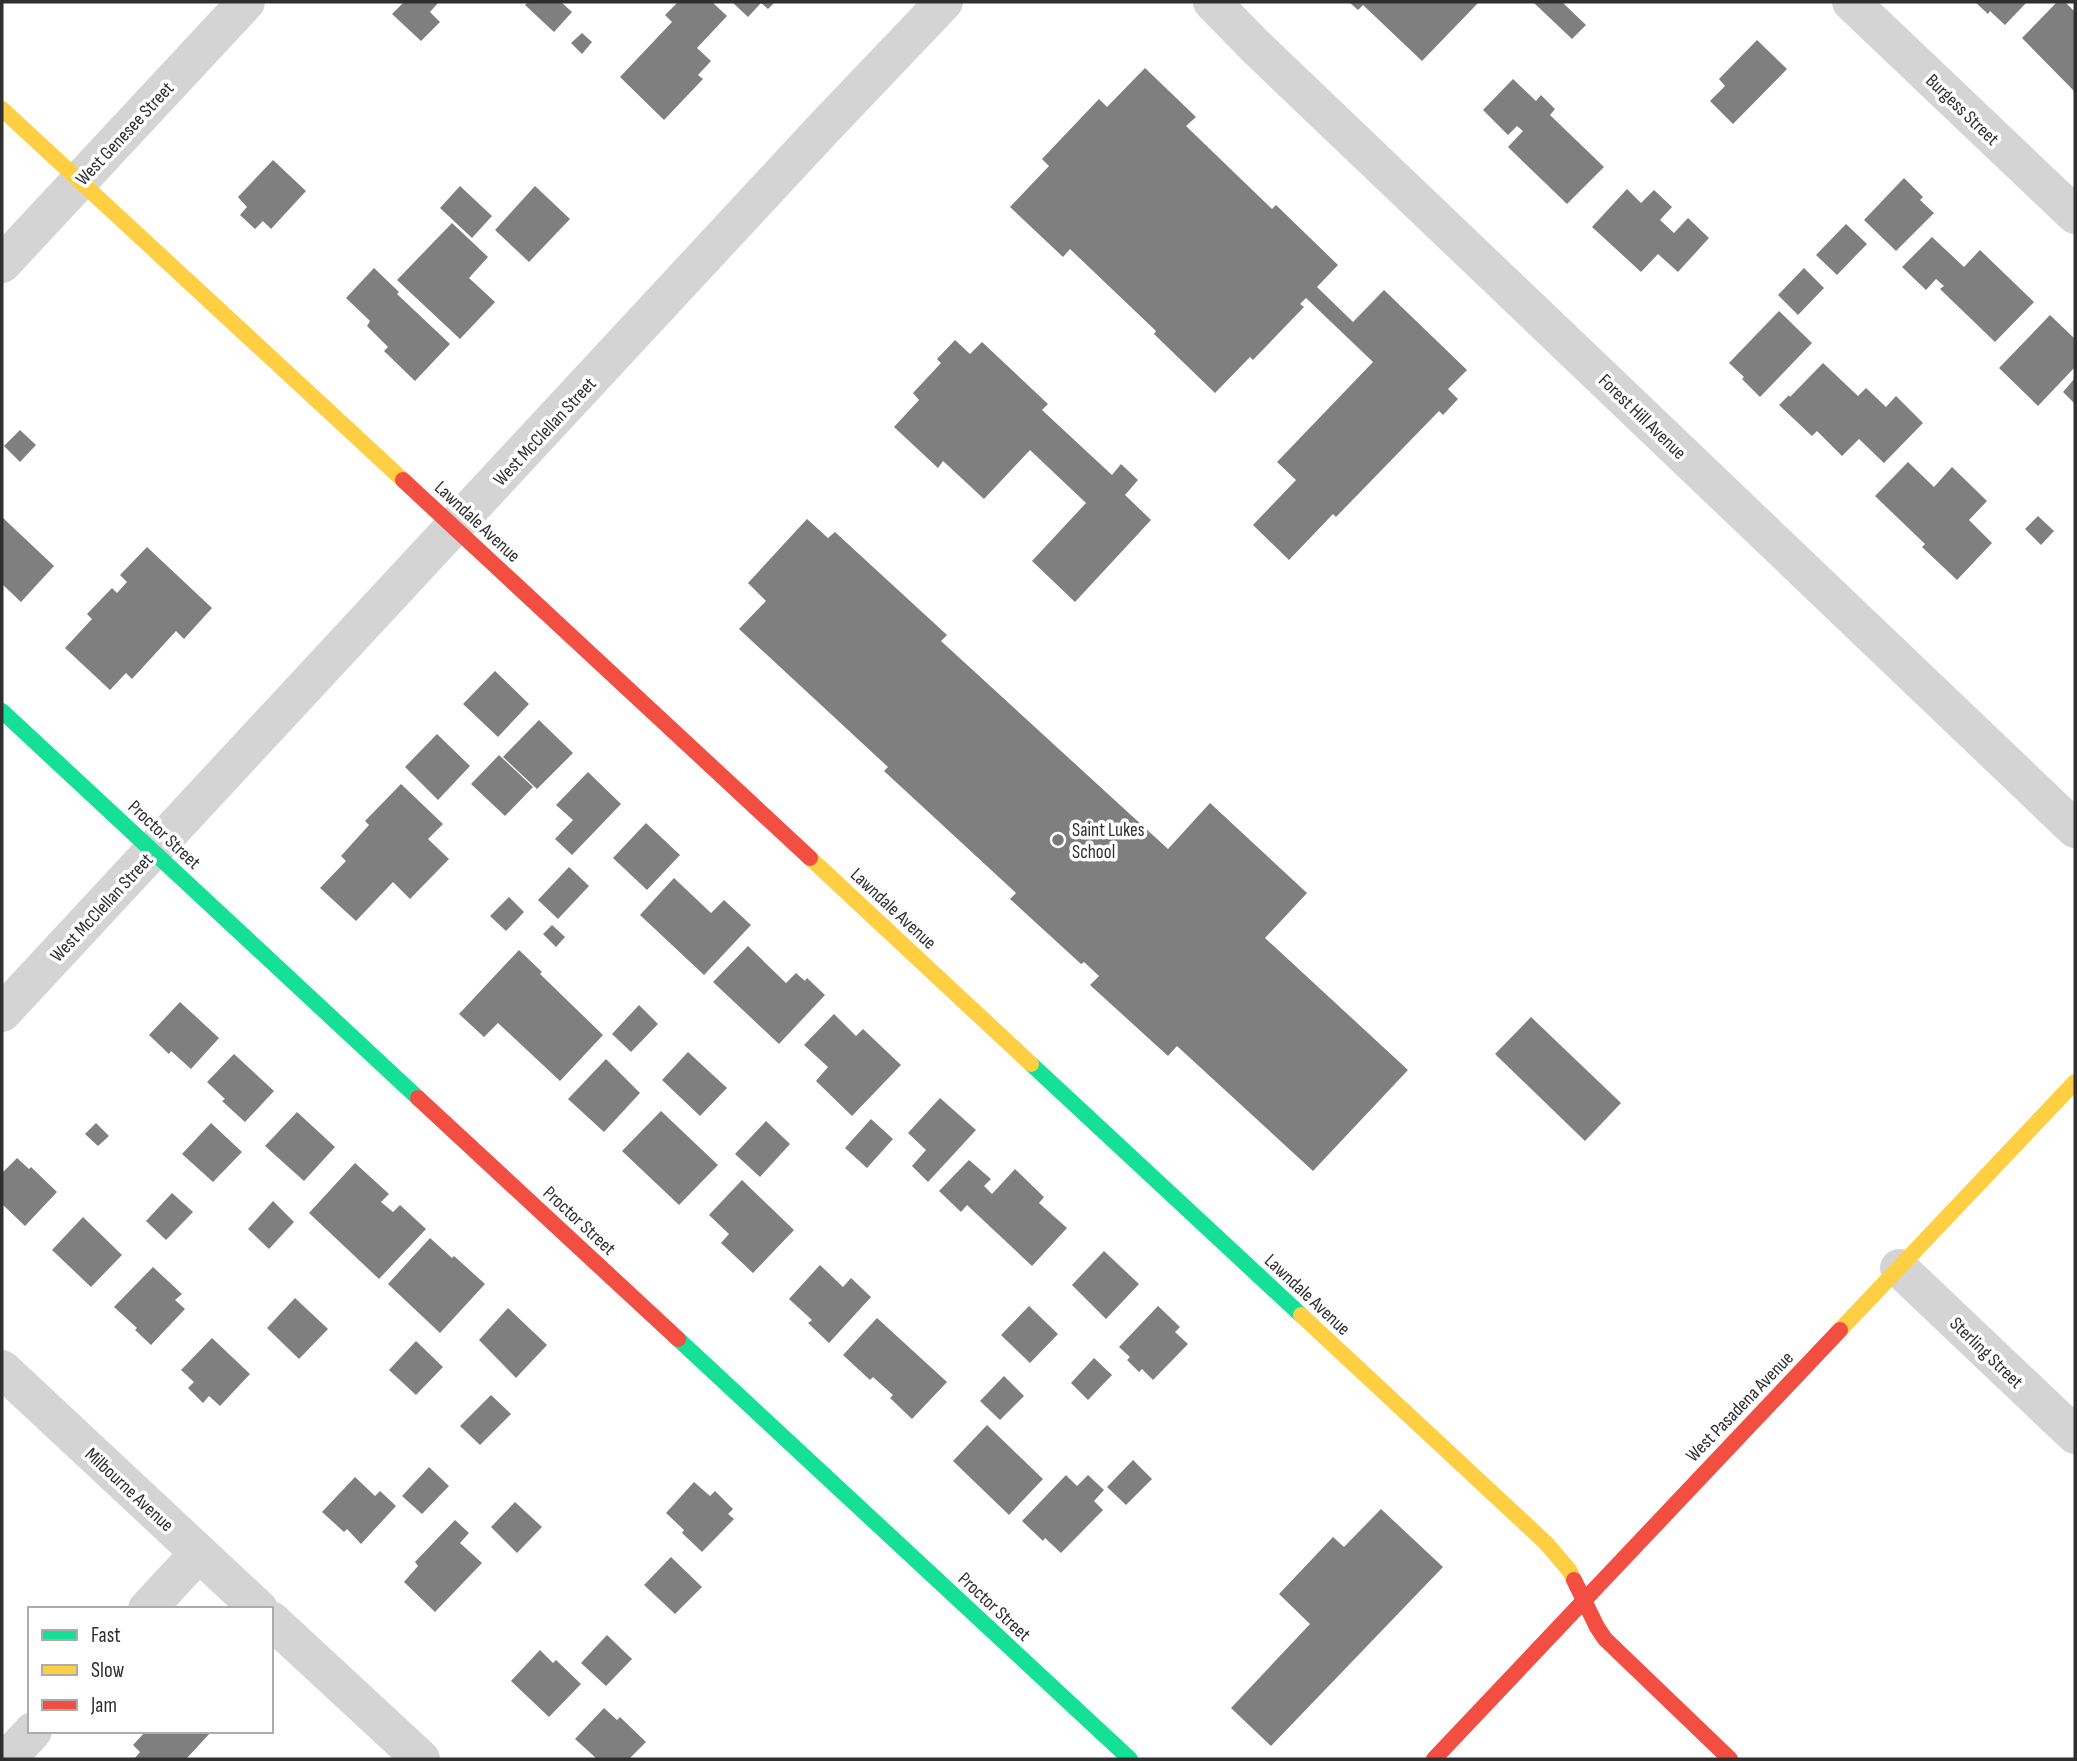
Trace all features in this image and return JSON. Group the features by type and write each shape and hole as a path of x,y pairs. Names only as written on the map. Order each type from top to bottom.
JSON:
{"street":[{"name":"West Genesee Street","path":"2,264 246,2"},
{"name":"West McClellan Street","path":"2,1013 944,2"},
{"name":"Forest Hill Avenue","path":"1212,2 1239,31 2075,829"},
{"name":"Burgess Street","path":"1851,2 2075,215"},
{"name":"Lawndale Avenue","path":"2,109 1546,1543 1569,1570 1597,1627 1615,1650 1730,1759"},
{"name":"Proctor Street","path":"2,711 1130,1759"},
{"name":"West Pasadena Avenue","path":"1434,1759 2075,1082"},
{"name":"Sterling Street","path":"1899,1268 2075,1435"},
{"name":"Milbourne Avenue","path":"2,1370 257,1607"},
{"path":"149,1607 199,1553"},
{"path":"273,1622 421,1759"},
{"path":"7,1759 31,1733"}],"building":[{"path":"404,2 438,3 430,12 440,22 421,41 392,14"},
{"path":"528,2 561,2 572,12 554,32 525,5"},
{"path":"678,2 712,2 727,16 697,48 711,61 698,75 703,79 664,120 620,77 672,22 665,15"},
{"path":"732,2 775,2 768,9 761,3 748,17"},
{"path":"1349,2 1479,2 1422,61 1363,5 1358,10"},
{"path":"1533,2 1562,2 1586,25 1572,39"},
{"path":"1975,2 2027,2 2005,25"},
{"path":"2057,2 2065,2 2075,12 2075,92 2022,38"},
{"path":"582,33 592,42 582,54 571,43"},
{"path":"1757,40 1787,69 1733,124 1710,101 1725,86 1719,79"},
{"path":"1145,68 1196,117 1186,126 1272,209 1276,205 1338,265 1317,287 1353,322 1384,290 1467,370 1448,389 1458,399 1443,415 1439,411 1336,517 1333,514 1289,560 1253,525 1296,480 1277,462 1373,362 1306,298 1300,304 1304,307 1253,360 1250,357 1215,393 1154,334 1156,331 1070,249 1063,257 1010,207 1049,166 1042,159 1099,99 1107,107"},
{"path":"1513,79 1536,101 1541,95 1555,109 1550,115 1604,167 1567,204 1508,147 1523,131 1517,126 1508,135 1483,110"},
{"path":"273,160 306,191 271,229 263,221 255,229 240,215 247,207 238,197"},
{"path":"1904,178 1923,197 1920,200 1934,213 1896,251 1864,220"},
{"path":"460,186 492,216 472,238 440,208"},
{"path":"535,186 570,219 529,262 495,230"},
{"path":"1627,189 1641,203 1654,190 1672,207 1660,220 1674,233 1688,218 1709,238 1678,272 1658,254 1641,272 1592,227"},
{"path":"452,223 488,257 469,278 495,302 460,339 397,280"},
{"path":"1846,224 1867,244 1837,275 1816,255"},
{"path":"1932,237 1964,267 1980,250 2034,302 1995,342 1940,289 1944,286 1936,279 1926,290 1902,267"},
{"path":"374,268 399,292 397,294 450,344 415,381 384,351 388,347 367,326 370,321 346,298"},
{"path":"1804,268 1824,288 1798,315 1778,295"},
{"path":"1779,311 1812,343 1760,397 1729,363"},
{"path":"2050,315 2075,339 2075,367 2038,406 1999,368"},
{"path":"955,340 970,354 982,342 1048,404 1042,410 1112,475 1121,464 1138,480 1125,495 1151,520 1075,602 1032,561 1086,503 1030,450 984,499 943,461 938,468 894,427 919,400 913,393 941,363 937,359"},
{"path":"1823,363 1858,396 1866,388 1886,407 1896,396 1923,423 1884,463 1859,439 1842,456 1817,431 1812,436 1779,405"},
{"path":"2075,378 2075,404 2063,392"},
{"path":"20,430 36,445 20,462 4,446"},
{"path":"1908,462 1934,487 1952,467 1987,501 1969,520 1992,543 1957,580 1922,547 1925,544 1875,496"},
{"path":"2038,516 2054,531 2041,545 2025,529"},
{"path":"2,517 54,566 21,602 2,584"},
{"name":"Saint Lukes School","path":"807,519 828,538 835,532 947,635 941,641 1168,849 1210,803 1307,893 1265,938 1408,1070 1313,1171 1177,1046 1168,1056 1090,985 1099,976 1084,962 1081,964 1010,899 1016,893 884,771 888,767 739,629 766,601 748,583"},
{"path":"147,547 212,608 184,639 176,631 132,679 126,673 110,690 65,648 92,619 87,614 112,588 117,593 127,582 120,575"},
{"path":"495,671 529,704 498,737 463,704"},
{"path":"539,720 573,753 537,789 503,757"},
{"path":"437,734 470,766 438,800 405,767"},
{"path":"499,755 533,787 505,816 471,784"},
{"path":"588,772 621,804 572,855 555,839 573,820 556,805"},
{"path":"401,784 443,824 428,839 449,859 410,899 393,882 356,921 320,888 346,861 341,856 369,825 365,821"},
{"path":"646,823 680,855 647,890 613,858"},
{"path":"569,867 589,886 558,919 538,900"},
{"path":"674,878 711,913 724,900 751,925 704,975 640,915"},
{"path":"509,897 524,912 506,931 490,916"},
{"path":"552,925 565,937 556,947 543,934"},
{"path":"748,946 786,983 796,973 805,981 807,978 825,995 779,1044 713,982"},
{"path":"519,950 603,1035 560,1081 498,1023 484,1037 459,1014"},
{"path":"180,1002 219,1038 191,1069 171,1051 169,1054 149,1035"},
{"path":"639,1005 658,1024 631,1052 612,1034"},
{"path":"834,1014 856,1036 863,1029 901,1065 852,1116 816,1081 828,1067 804,1045"},
{"path":"1531,1017 1621,1103 1585,1141 1495,1054"},
{"path":"688,1052 727,1088 700,1116 662,1080"},
{"path":"234,1054 274,1091 245,1122 222,1101 225,1099 207,1082"},
{"path":"606,1059 640,1093 604,1132 568,1099"},
{"path":"940,1098 976,1130 928,1182 912,1166 926,1150 908,1133"},
{"path":"661,1111 718,1165 679,1205 622,1151"},
{"path":"297,1112 335,1147 304,1181 265,1146"},
{"path":"871,1119 893,1139 867,1168 845,1148"},
{"path":"766,1121 790,1144 760,1177 735,1154"},
{"path":"96,1123 109,1136 98,1146 85,1134"},
{"path":"211,1123 242,1152 213,1182 182,1154"},
{"path":"17,1158 29,1169 31,1167 57,1192 25,1226 2,1204 2,1173"},
{"path":"969,1160 991,1179 984,1186 992,1194 1015,1169 1044,1197 1039,1203 1067,1228 1032,1266 967,1205 961,1212 939,1191"},
{"path":"355,1163 389,1194 381,1202 393,1212 400,1205 426,1229 379,1279 309,1213"},
{"path":"742,1180 794,1230 753,1273 721,1243 729,1234 709,1215"},
{"path":"172,1193 193,1212 166,1240 146,1221"},
{"path":"273,1201 294,1222 269,1249 248,1229"},
{"path":"83,1217 122,1255 91,1287 52,1250"},
{"path":"430,1238 485,1284 440,1333 388,1284"},
{"path":"1104,1251 1139,1284 1106,1319 1072,1285"},
{"path":"820,1265 843,1287 851,1278 871,1297 829,1343 808,1323 812,1320 789,1299"},
{"path":"153,1267 182,1294 175,1300 185,1309 151,1345 114,1307"},
{"path":"295,1298 328,1329 299,1359 267,1328"},
{"path":"1029,1306 1058,1334 1030,1363 1001,1335"},
{"path":"1158,1306 1180,1327 1175,1332 1188,1344 1153,1380 1142,1369 1139,1372 1127,1360 1130,1357 1119,1347"},
{"path":"508,1308 547,1345 516,1378 479,1340"},
{"path":"877,1318 947,1382 912,1419 890,1398 893,1395 873,1377 870,1380 843,1355"},
{"path":"212,1338 250,1374 220,1406 209,1396 203,1403 188,1388 194,1382 181,1370"},
{"path":"416,1341 443,1367 416,1395 389,1370"},
{"path":"1094,1358 1112,1375 1088,1400 1071,1383"},
{"path":"1004,1376 1024,1396 1000,1420 980,1401"},
{"path":"491,1395 511,1414 480,1445 460,1426"},
{"path":"987,1425 1043,1479 1009,1515 953,1461"},
{"path":"1133,1460 1152,1479 1126,1505 1107,1487"},
{"path":"429,1467 449,1486 422,1514 402,1496"},
{"path":"1066,1475 1077,1486 1088,1475 1104,1490 1094,1501 1103,1510 1061,1553 1045,1538 1043,1541 1022,1521"},
{"path":"355,1477 375,1496 380,1491 396,1506 361,1544 347,1529 344,1532 322,1512"},
{"path":"694,1482 710,1496 715,1491 733,1509 728,1514 734,1519 702,1552 666,1513"},
{"path":"515,1502 542,1527 517,1553 491,1527"},
{"path":"1381,1509 1443,1567 1271,1746 1231,1708 1310,1624 1279,1594 1333,1537 1344,1547"},
{"path":"455,1520 469,1533 460,1543 482,1563 435,1612 404,1582 418,1566 415,1562"},
{"path":"671,1557 702,1587 675,1614 644,1585"},
{"path":"607,1635 632,1659 606,1686 581,1663"},
{"path":"540,1650 553,1663 556,1660 581,1684 549,1717 511,1681"},
{"path":"604,1708 617,1720 620,1717 646,1742 629,1759 597,1759 575,1739"},
{"path":"144,1733 210,1733 186,1759 134,1759 140,1752 133,1745"}],"traffic: fast":[{"path":"2,711 418,1098"},
{"path":"1031,1064 1301,1315"},
{"path":"678,1339 1130,1759"}],"traffic: slow":[{"path":"2,109 403,480"},
{"path":"810,858 1031,1064"},
{"path":"1840,1330 2075,1082"},
{"path":"1301,1315 1546,1543 1574,1580"}],"traffic: jam":[{"path":"403,480 810,858"},
{"path":"418,1098 678,1339"},
{"path":"1434,1759 1840,1330"},
{"path":"1574,1580 1605,1639 1730,1759"}],"place":[{"name":"Saint Lukes School","path":"1058,840"}]}
